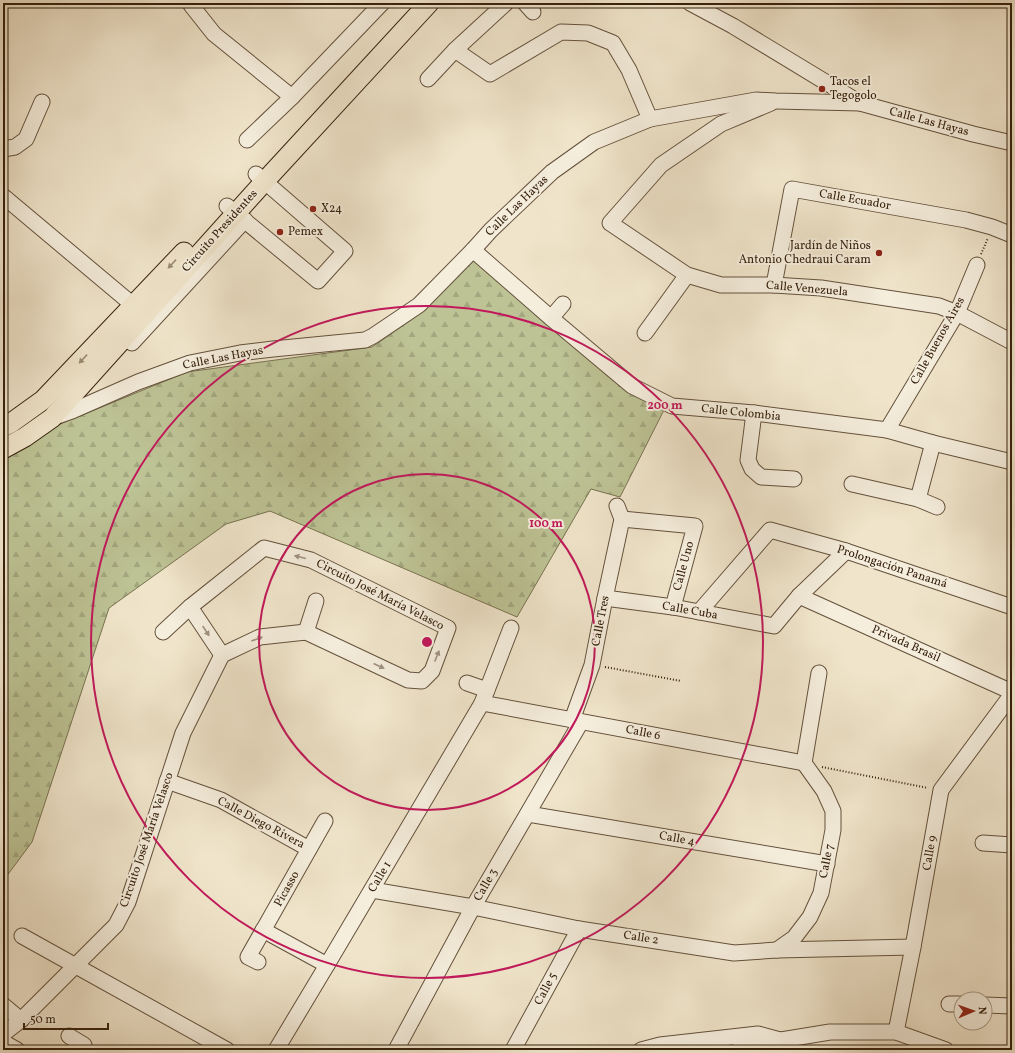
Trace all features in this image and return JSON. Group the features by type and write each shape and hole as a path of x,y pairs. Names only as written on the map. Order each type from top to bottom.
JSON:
{"main road":[{"name":"Circuito Presidentes","path":"3,449 25,437 52,418 236,213 260,178 412,3"},
{"name":"Circuito Presidentes","path":"260,178 429,3"},
{"name":"Circuito Presidentes","path":"3,427 44,400 133,305 236,213"}],"street":[{"path":"191,3 214,34 292,97"},
{"path":"247,140 292,97 382,3"},
{"path":"428,79 455,50 506,3"},
{"path":"690,3 733,26 860,103"},
{"path":"455,50 490,74 561,32 588,32 613,44 629,70 650,119"},
{"name":"Calle Las Hayas","path":"52,418 190,362 260,350 365,340 373,336 419,305 491,230 552,172 594,142 650,119 756,100 776,102 860,103 973,134 1012,143"},
{"path":"3,150 15,147 26,139 42,102"},
{"name":"Calle Venezuela","path":"776,102 721,124 662,165 610,223 687,275 721,285 774,285 821,288 939,306 957,313 1012,342"},
{"path":"72,411 236,213 318,281 345,251 260,178"},
{"name":"Calle Ecuador","path":"774,285 792,189 966,220 992,227 1012,235"},
{"path":"3,196 133,305"},
{"name":"Calle Colombia","path":"473,250 550,318 632,386 672,406 754,413 887,430 1012,462"},
{"name":"Calle Buenos Aires","path":"887,430 957,313 977,265"},
{"path":"645,333 687,275"},
{"path":"550,318 563,304"},
{"path":"754,413 748,460 752,469 761,477 794,479"},
{"path":"918,499 933,443"},
{"path":"852,484 918,499 937,507"},
{"name":"Calle Tres","path":"577,721 592,665 620,513 695,526"},
{"name":"Calle Uno","path":"673,607 695,526"},
{"name":"Prolongación Panamá","path":"699,612 770,530 846,551 1012,607"},
{"name":"Circuito José María Velasco","path":"190,607 264,548 311,560 448,628 432,671 422,681 408,680 306,632"},
{"path":"800,596 846,551"},
{"name":"Calle Cuba","path":"605,598 673,607 774,626 800,596"},
{"name":"Privada Brasil","path":"800,596 1012,693"},
{"path":"163,632 190,607 222,655 260,637 306,632 316,601"},
{"name":"Calle 1","path":"276,1050 372,890 484,697 511,628"},
{"name":"Circuito José María Velasco","path":"3,1034 21,1020 116,925 128,902 183,733 222,655"},
{"path":"804,763 818,673"},
{"name":"Calle 6","path":"467,683 484,697 577,721 804,763"},
{"name":"Calle 9","path":"896,1032 941,790 1012,693"},
{"name":"Calle 3","path":"396,1050 473,907 528,814 577,721"},
{"name":"Calle 7","path":"777,950 794,938 810,917 821,893 833,830 833,811 824,791 804,763"},
{"name":"Calle Diego Rivera","path":"167,781 221,800 309,849"},
{"name":"Calle 4","path":"528,814 827,864"},
{"name":"Picasso","path":"253,960 263,930 325,821"},
{"path":"983,843 1012,845"},
{"name":"Calle 2","path":"372,890 473,907 579,929 734,953 777,950 913,947"},
{"name":"Calle 5","path":"513,1050 579,929"},
{"path":"263,930 327,965"},
{"path":"22,936 227,1050"},
{"path":"3,1004 21,1020"},
{"path":"993,1005 1012,1006"},
{"path":"738,1050 790,1043 830,1032 896,1032 946,1050"},
{"path":"641,1050 660,1045 758,1034 790,1043"},
{"path":"69,1036 84,1045 81,1050"},
{"path":"3,1042 17,1050"}],"path":[{"path":"977,265 992,227"},
{"path":"592,665 681,681"},
{"path":"804,763 941,790"}],"green space":[{"path":"474,257 664,410 620,497 591,489 517,617 270,511 226,524 109,608 32,842 3,881 3,456 48,429 187,372 372,347 424,311"}],"place":[{"name":"Tacos el Tegogolo","path":"822,89"},
{"name":"X24","path":"313,209"},
{"name":"Pemex","path":"280,232"},
{"name":"Jardín de Niños Antonio Chedraui Caram","path":"879,253"}]}
